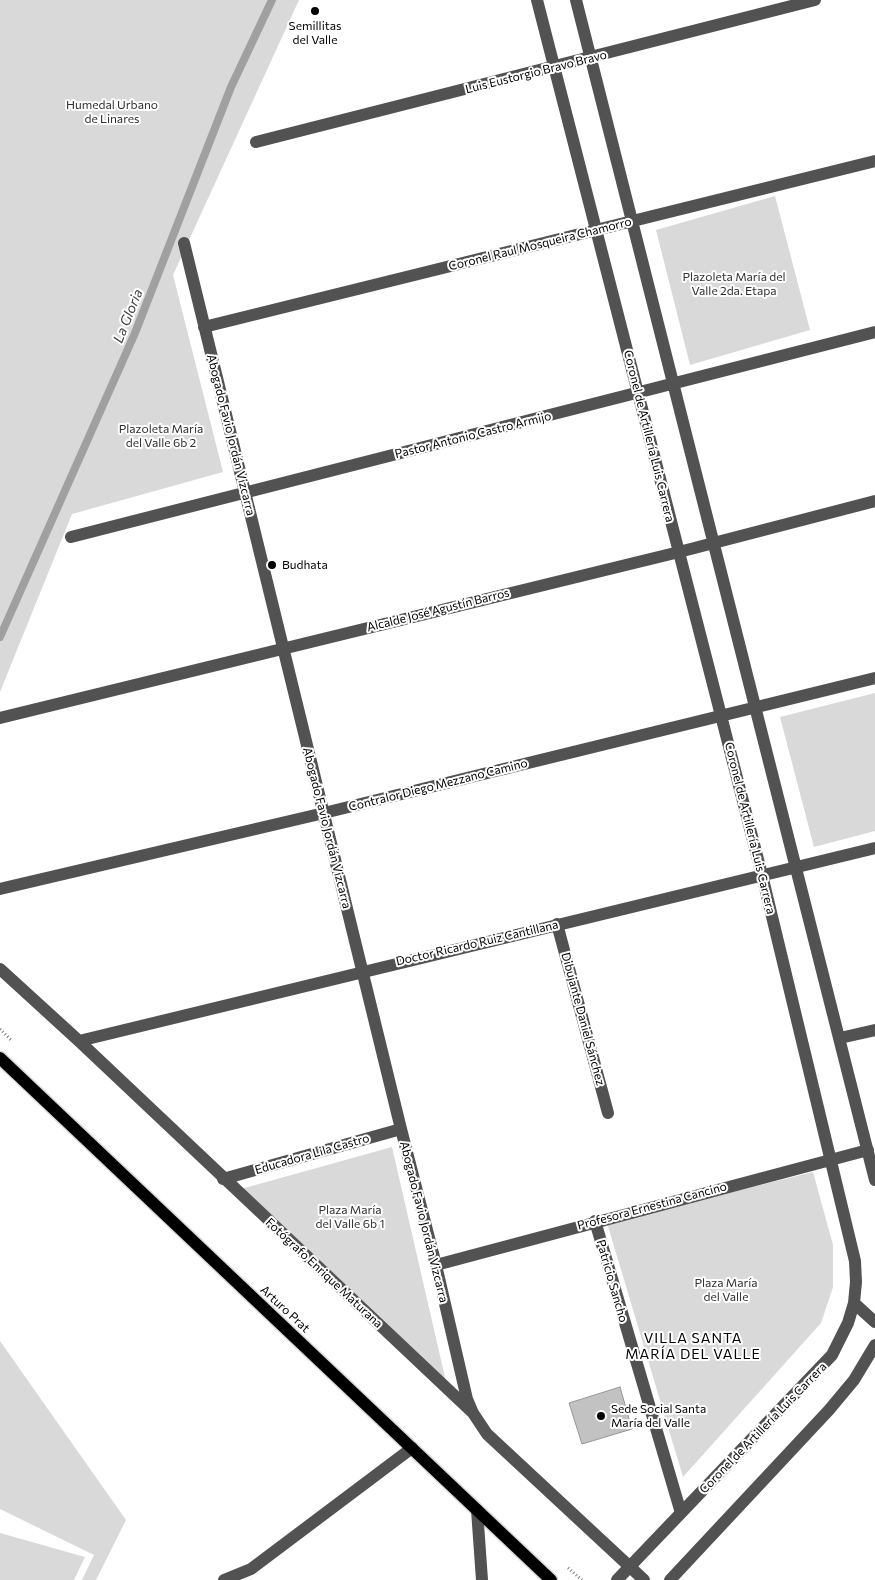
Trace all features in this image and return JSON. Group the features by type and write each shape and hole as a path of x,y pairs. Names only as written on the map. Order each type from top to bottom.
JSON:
{"main road":[{"name":"Arturo Prat","path":"0,1058 551,1580"}],"street":[{"name":"Coronel de Artillería Luis Carrera","path":"537,0 762,875 855,1260 856,1282 854,1303 841,1340 821,1369 617,1580"},
{"path":"576,0 875,1180"},
{"name":"Luis Eustorgio Bravo Bravo","path":"256,142 815,0"},
{"name":"Coronel Raul Mosqueira Chamorro","path":"204,326 875,161"},
{"name":"Abogado Favio Jordán Vizcarra","path":"184,243 436,1265 467,1399 472,1413"},
{"name":"Pastor Antonio Castro Armijo","path":"70,537 875,332"},
{"name":"Alcalde José Agustín Barros","path":"0,718 679,552 875,501"},
{"name":"Contralor Diego Mezzano Camino","path":"0,888 324,813 875,678"},
{"name":"Doctor Ricardo Ruiz Cantillana","path":"79,1041 875,848"},
{"name":"Dibujante Daniel Sánchez","path":"557,924 608,1113"},
{"name":"Fotógrafo Enrique Maturana","path":"0,969 79,1041 472,1413 487,1434 644,1580"},
{"path":"840,1038 875,1030"},
{"name":"Educadora Lila Castro","path":"223,1179 401,1129"},
{"name":"Profesora Ernestina Cancino","path":"436,1265 595,1221 868,1150"},
{"name":"Patricio Sancho","path":"595,1221 681,1513"},
{"path":"854,1303 875,1322"},
{"path":"670,1580 829,1410 854,1380 875,1345"},
{"path":"224,1580 251,1569 412,1448"},
{"path":"477,1510 482,1580"}],"green space":[{"name":"Humedal Urbano de Linares","path":"0,0 299,0 173,275 223,472 72,514 0,692"},
{"name":"Plazoleta María del Valle 2da. Etapa","path":"775,196 810,330 690,365 656,230"},
{"path":"875,693 875,831 814,847 780,717"},
{"name":"Plaza María del Valle 6b 1","path":"392,1147 447,1386 241,1189"},
{"name":"Plaza María del Valle","path":"813,1172 833,1245 833,1287 821,1323 683,1477 607,1223"},
{"path":"0,1341 126,1520 96,1580 82,1580 94,1555 0,1509"},
{"path":"0,1533 85,1557 74,1580 0,1580"}],"building":[{"name":"Sede Social Santa María del Valle","path":"620,1387 632,1429 582,1444 569,1403"}],"waterway":[{"name":"La Gloria","path":"0,637 135,333 231,87 272,0"}],"place":[{"name":"Semillitas del Valle","path":"315,11"},
{"name":"Budhata","path":"272,565"},
{"name":"Sede Social Santa María del Valle","path":"601,1416"}],"district":[{"name":"VILLA SANTA MARÍA DEL VALLE","path":"693,1346"}],"park label":[{"name":"Plazoleta María del Valle 6b 2","path":"161,436"}]}
